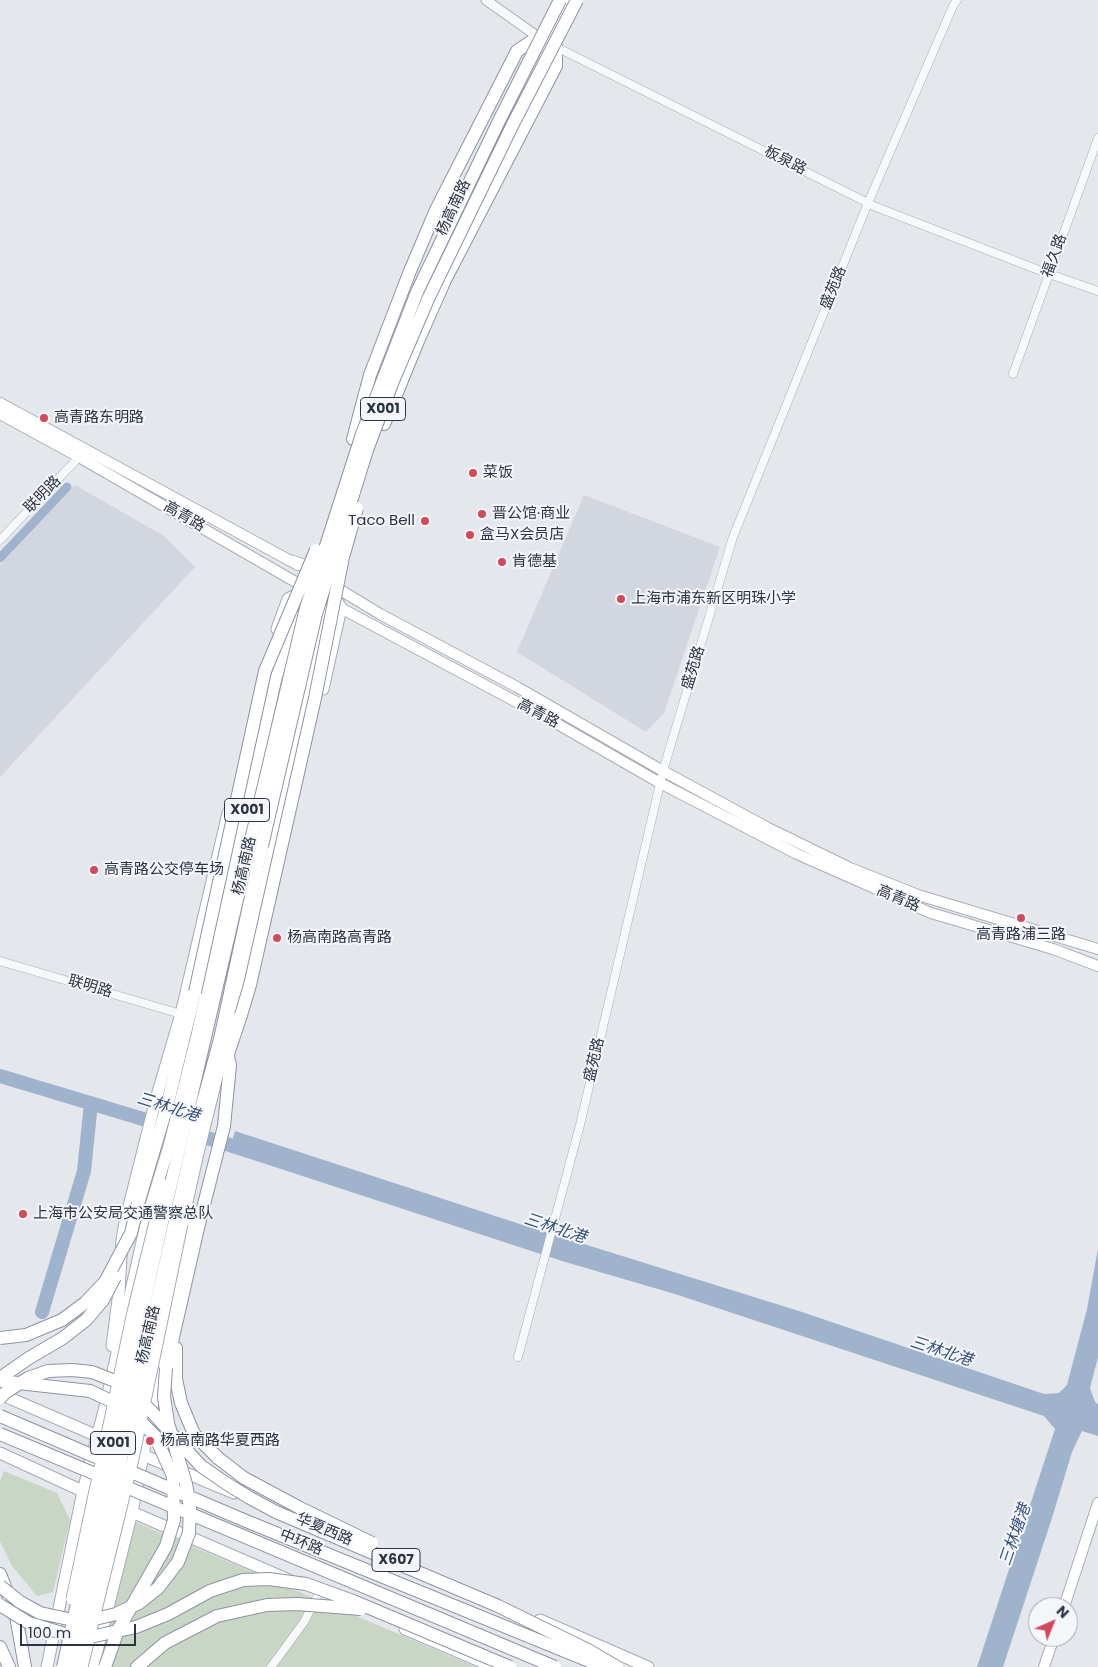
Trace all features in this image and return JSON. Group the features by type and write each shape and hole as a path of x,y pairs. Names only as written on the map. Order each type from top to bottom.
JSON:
{"highway":[{"name":"杨高南路","path":"182,1110 220,1039 256,845 306,608 356,453 371,409 417,292 558,0"},
{"name":"杨高南路","path":"74,1667 184,1150 182,1110 201,1036 256,845 316,614 367,450 393,381 429,297 513,124 579,0"},
{"path":"353,440 370,375 436,210 517,51 547,42 556,66 445,280 384,424"},
{"name":"杨高南路","path":"228,1054 250,985 315,698 343,557 384,424 393,381"},
{"name":"杨高南路","path":"180,1055 266,671 320,542 353,440 371,409"},
{"name":"X001","path":"0,1586 20,1602 40,1613 73,1620 95,1619 116,1614 139,1604 158,1588 178,1562 189,1533 190,1507 186,1484 168,1423 164,1397 166,1368 198,1228 224,1126 228,1054"},
{"name":"X001","path":"131,1232 138,1204 182,1110 180,1055"},
{"name":"杨高南路","path":"63,1667 169,1220 175,1168 184,1150"},
{"path":"0,1338 26,1336 62,1320 85,1303 105,1282 131,1232"},
{"path":"0,1380 29,1358 63,1338 86,1320 104,1300 119,1270 131,1232"},
{"path":"184,1289 175,1356 176,1379 181,1404 194,1434 218,1458 244,1478 373,1544 407,1567"},
{"path":"0,1396 28,1378 48,1371 72,1370 92,1372 115,1381 139,1399 201,1466 227,1484 276,1512 498,1606 618,1667"},
{"path":"0,1380 90,1391 128,1409 155,1436 173,1476 174,1520 166,1546 118,1630 105,1667"},
{"name":"中环路","path":"0,1416 264,1528 604,1667"},
{"name":"中环路","path":"0,1434 555,1667"},
{"path":"0,1574 16,1616 25,1667"},
{"path":"0,1604 29,1623 65,1634 95,1636 136,1627 168,1614 210,1591 243,1580 269,1579 306,1584 510,1667"},
{"path":"137,1667 165,1642 217,1616 267,1605 297,1604 376,1611"},
{"path":"0,1647 9,1667"}],"main road":[{"name":"杨高南路","path":"327,582 390,396 432,297 527,103 547,42 558,0"},
{"name":"杨高南路","path":"313,574 341,486 376,388 416,288 569,0"},
{"name":"杨高南路","path":"547,42 579,0"},
{"name":"高青路","path":"0,402 328,601 554,722 660,783 797,854 931,913 1053,950 1098,966"},
{"name":"高青路","path":"0,414 82,453 297,564"},
{"name":"杨高南路","path":"93,1667 132,1512 190,1226 190,1186 184,1150 182,1110 190,1065 201,1036 276,678 313,574 341,486"},
{"path":"297,564 309,565 319,553"},
{"path":"297,564 313,574 328,601"},
{"name":"高青路","path":"313,574 380,614 517,687 663,771 768,828 850,868 899,889 1098,949"},
{"path":"313,574 320,586 341,608"},
{"path":"327,582 341,608"},
{"name":"杨高南路","path":"181,1014 262,666 288,599 307,588"},
{"name":"杨高南路","path":"228,1004 246,975 328,601"},
{"name":"X001","path":"246,975 263,950 341,608"},
{"name":"杨高南路","path":"105,1407 119,1292 122,1240 146,1137 182,1110 228,1054 240,987"},
{"name":"X001","path":"181,1014 163,1077 182,1110"},
{"name":"杨高南路","path":"180,1055 201,1036"},
{"name":"杨高南路","path":"163,1077 184,1041"},
{"name":"杨高南路","path":"47,1667 83,1491 105,1407 148,1215 184,1150"},
{"name":"杨高南路","path":"57,1667 133,1312 169,1220 190,1186"},
{"name":"杨高南路","path":"82,1667 131,1468 169,1220"},
{"name":"华夏西路","path":"0,1396 511,1608 648,1667"},
{"path":"0,1453 83,1491 494,1667"},
{"path":"1067,1597 1098,1503"},
{"path":"1044,1667 1051,1647"}],"street":[{"name":"板泉路","path":"486,0 547,42 868,203 1048,274 1098,291"},
{"name":"盛苑路","path":"518,1357 580,1125 663,771 733,537 868,203 955,3"},
{"name":"福久路","path":"1013,374 1098,138"},
{"name":"联明路","path":"0,540 82,453"},
{"name":"联明路","path":"0,961 181,1014"},
{"path":"271,1667 304,1622 319,1593"}],"shaded area":[{"path":"75,485 164,536 195,567 0,777 0,565"},
{"name":"上海市浦东新区明珠小学","path":"584,495 720,547 664,713 646,732 517,652"}],"green space":[{"path":"4,1471 57,1493 70,1520 53,1592 37,1596 12,1566 0,1541 0,1481"},
{"path":"135,1522 476,1667 98,1667"}],"water":[{"path":"235,1131 526,1226 802,1312 1044,1394 1059,1393 1067,1385 1087,1309 1098,1249 1098,1357 1090,1388 1095,1402 1098,1404 1098,1436 1082,1431 1072,1452 1003,1667 977,1667 1055,1429 1044,1416 675,1294 562,1261 229,1152"}],"waterway":[{"path":"0,558 67,487"},
{"name":"三林北港","path":"0,1076 163,1125"},
{"path":"42,1312 84,1171 91,1103"},
{"name":"三林北港","path":"191,1133 249,1151"}],"place":[{"name":"高青路东明路","path":"44,418"},
{"name":"菜饭","path":"473,473"},
{"name":"晋公馆·商业","path":"482,514"},
{"name":"Taco Bell","path":"425,521"},
{"name":"盒马X会员店","path":"470,535"},
{"name":"肯德基","path":"502,562"},
{"name":"上海市浦东新区明珠小学","path":"621,599"},
{"name":"高青路公交停车场","path":"94,870"},
{"name":"高青路浦三路","path":"1021,918"},
{"name":"杨高南路高青路","path":"277,938"},
{"name":"上海市公安局交通警察总队","path":"23,1214"},
{"name":"杨高南路华夏西路","path":"150,1441"}],"water label":[{"name":"三林塘港","path":"1016,1535"}]}
